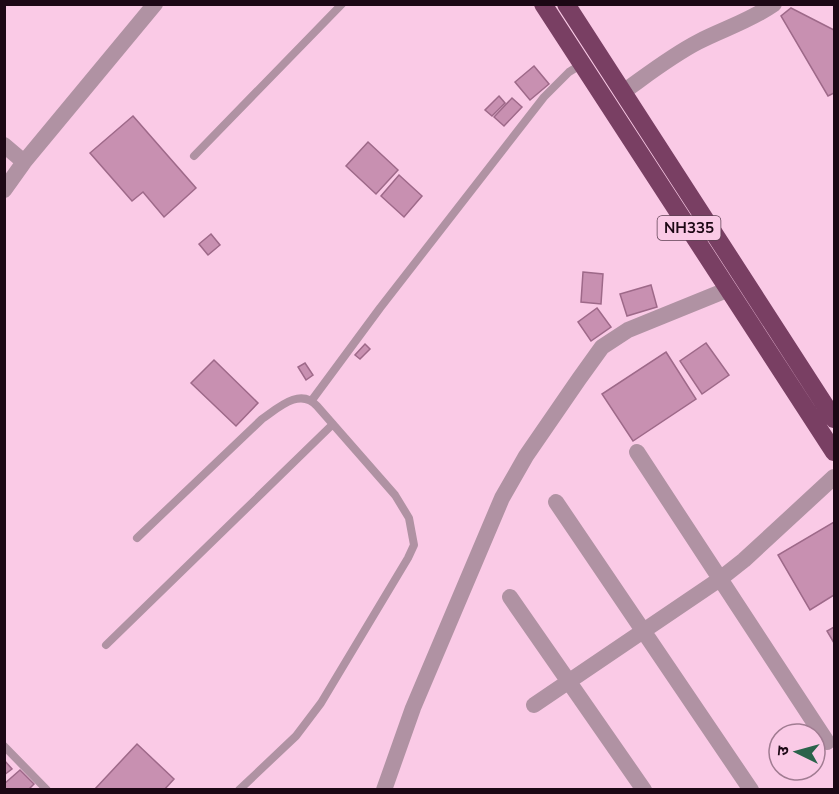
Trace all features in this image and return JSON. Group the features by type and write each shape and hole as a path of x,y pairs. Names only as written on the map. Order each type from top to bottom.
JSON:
{"highway":[{"name":"NH335","path":"543,4 834,452"},
{"name":"NH335","path":"566,4 834,419"}],"street":[{"path":"4,190 24,162 155,4"},
{"path":"623,92 698,42 739,24 774,4"},
{"path":"4,145 24,162"},
{"path":"384,789 413,708 502,498 526,456 579,379 602,347 628,330 729,289"},
{"path":"637,452 814,722"},
{"path":"534,705 720,579 744,560 834,477"},
{"path":"556,502 751,789"},
{"path":"510,597 567,682 644,789"}],"lane":[{"path":"194,156 342,4"},
{"path":"312,400 387,299 544,97 569,72 582,64"},
{"path":"137,538 262,419 294,399 303,397 312,400 395,495 409,518 414,545 408,558 321,703 296,736 239,789"},
{"path":"106,645 333,424"},
{"path":"4,746 47,789"}],"building":[{"path":"791,8 834,30 834,93 828,96 781,16"},
{"path":"534,66 549,84 530,100 515,82"},
{"path":"499,96 505,103 492,116 485,110"},
{"path":"512,98 522,107 504,126 494,117"},
{"path":"133,116 196,188 164,217 143,192 132,201 90,153"},
{"path":"368,142 398,170 376,194 346,166"},
{"path":"399,175 422,196 404,217 381,196"},
{"path":"211,234 220,245 208,255 199,244"},
{"path":"583,272 603,274 601,304 581,302"},
{"path":"651,285 657,307 627,316 620,294"},
{"path":"597,308 611,327 591,341 578,322"},
{"path":"706,343 729,375 702,394 680,361"},
{"path":"365,344 370,349 360,359 355,355"},
{"path":"666,352 696,399 633,441 602,394"},
{"path":"214,360 258,403 236,426 191,383"},
{"path":"305,363 313,375 306,380 298,367"},
{"path":"834,522 834,595 810,610 778,555"},
{"path":"834,627 834,643 827,631"},
{"path":"137,744 174,779 164,790 94,790"},
{"path":"4,760 12,769 4,775"},
{"path":"20,770 34,784 28,790 4,790 4,784"}]}
